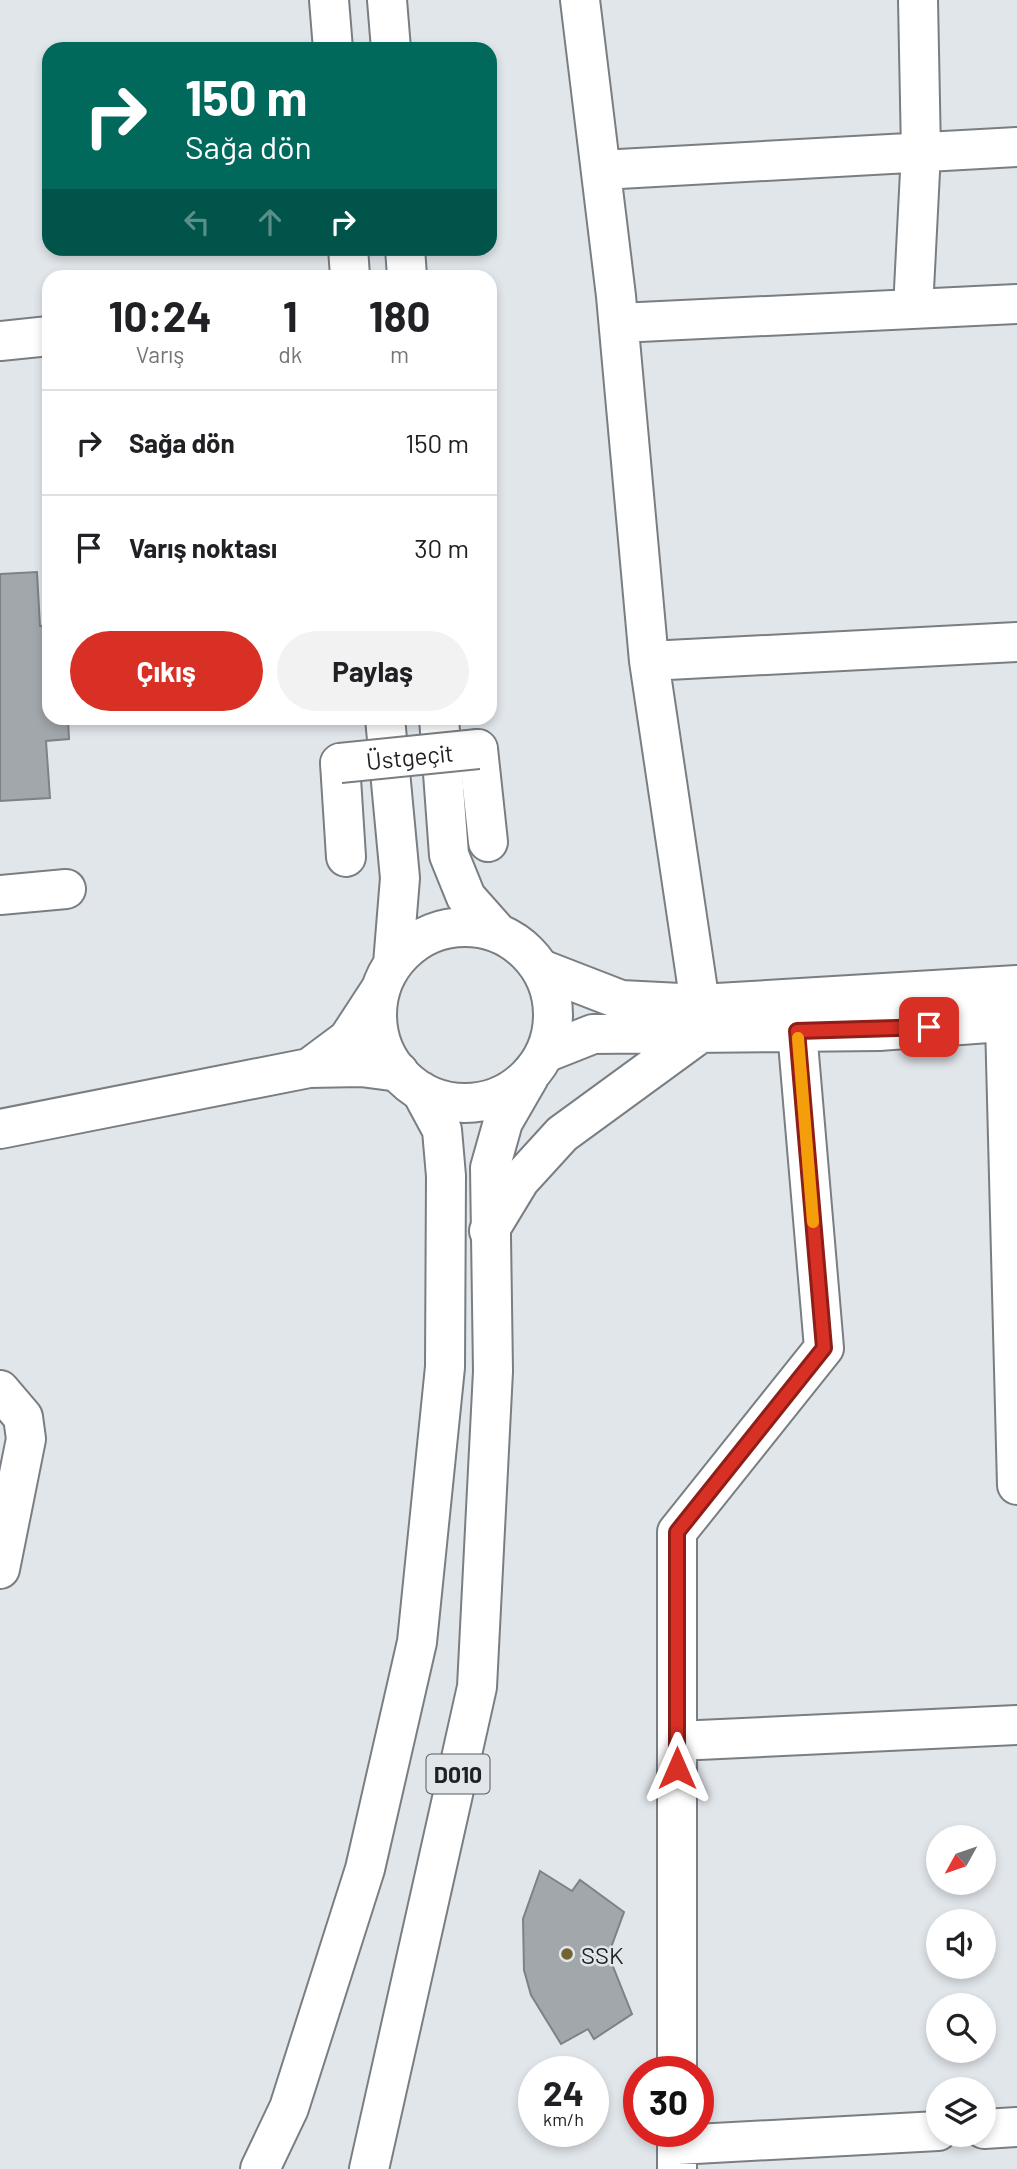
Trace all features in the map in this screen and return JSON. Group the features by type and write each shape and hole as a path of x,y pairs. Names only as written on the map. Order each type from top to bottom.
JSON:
{"main road":[{"path":"329,0 332,42"},
{"path":"387,0 390,42"},
{"path":"580,0 619,323 649,661 700,1019"},
{"path":"913,309 921,152 918,0"},
{"path":"601,170 1017,147"},
{"path":"619,323 1017,304"},
{"path":"0,341 42,338"},
{"path":"649,661 1017,642"},
{"path":"386,725 400,878 387,977 377,1019 383,1047 410,1082"},
{"path":"440,725 449,855 466,897 497,932"},
{"name":"Üstgeçit","path":"346,857 340,763 478,749 488,842"},
{"path":"0,895 65,889"},
{"path":"309,1068 348,1039 387,977 413,943 439,930 468,926 497,932 522,946 541,968 552,996 552,1022 537,1065 503,1122 490,1168 489,1231"},
{"path":"541,968 621,1000 700,1019 797,1031 879,1031 1011,1003"},
{"path":"0,1129 309,1068 361,1067 410,1082 448,1102 478,1102 505,1094 537,1065 593,1034 700,1019 1011,1003"},
{"path":"1011,1003 1017,1485"},
{"path":"489,1231 520,1180 562,1134 700,1019"},
{"path":"677,2056 677,1532 824,1348 797,1031"},
{"name":"D010","path":"260,2169 289,2108 365,1869 417,1642 444,1367 446,1190 442,1130 410,1082"},
{"name":"D010","path":"369,2169 477,1687 494,1371 489,1231"},
{"path":"0,1390 23,1417 26,1439 0,1569"},
{"path":"677,1741 1017,1725"},
{"path":"996,2128 1017,2127"},
{"path":"677,2148 926,2132"}],"building":[{"path":"37,572 42,626 42,725 68,725 69,739 46,741 50,798 0,801 0,574"},
{"name":"SSK","path":"540,1871 572,1891 580,1880 624,1912 612,1945 612,1964 632,2014 594,2039 588,2029 561,2044 531,1995 524,1970 523,1919"}],"slow traffic":[{"path":"798,1038 813,1222"}],"place":[{"name":"SSK","path":"567,1954"}],"route":[{"path":"677,1768 677,1532 824,1348 797,1031 879,1031 929,1027"}]}
